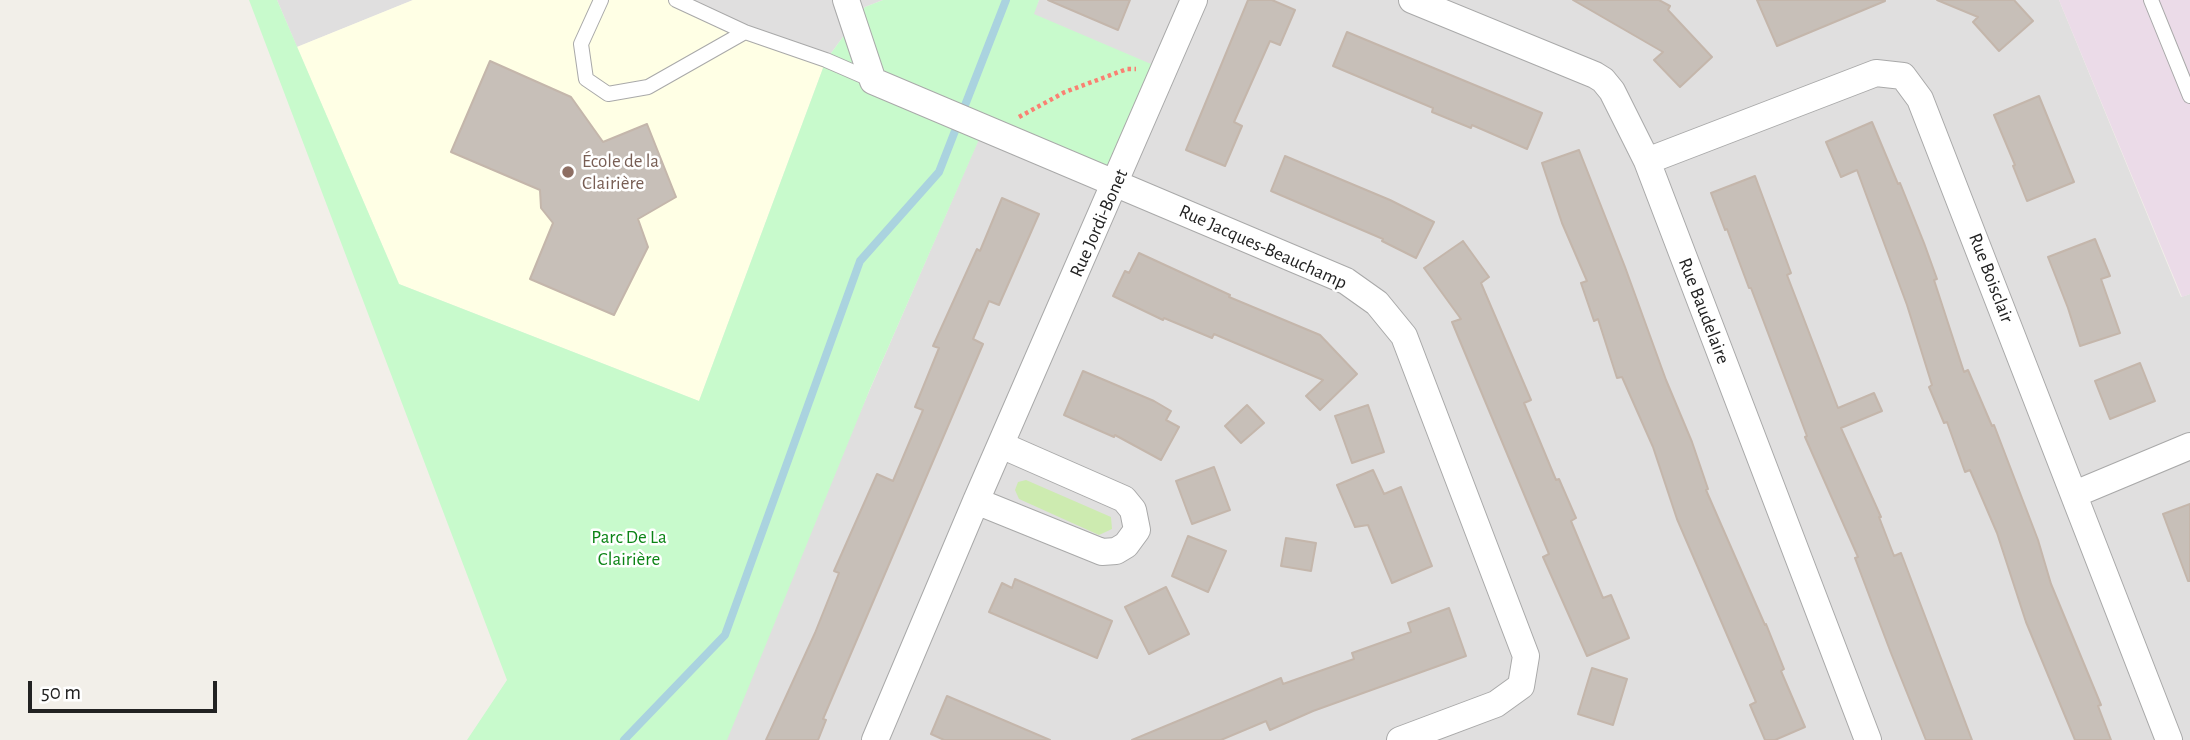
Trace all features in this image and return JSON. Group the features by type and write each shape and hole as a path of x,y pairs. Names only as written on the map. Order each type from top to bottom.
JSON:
{"street":[{"path":"846,0 873,81"},
{"name":"Rue Jordi-Bonet","path":"876,740 976,501 1194,0"},
{"name":"Rue Baudelaire","path":"1412,0 1604,80 1612,91 1647,161 1868,740"},
{"name":"Rue Boisclair","path":"1647,161 1876,73 1903,76 1920,99 2169,740"},
{"name":"Rue Jacques-Beauchamp","path":"873,81 1346,281 1377,303 1404,336 1527,656 1521,686 1496,704 1400,740"},
{"path":"976,501 1102,552 1116,551 1126,545 1137,530 1133,510 1124,499 1001,445"},
{"path":"2075,494 2190,446"}],"lane":[{"path":"601,0 581,44 586,79 608,94 648,87 745,32"},
{"path":"676,0 745,32 826,60 873,81"},
{"path":"2151,0 2190,96"}],"path":[{"path":"984,127 1127,69 1165,70"}],"shaded area":[{"path":"277,0 413,0 297,47"},
{"name":"École de la Clairière","path":"413,0 680,0 826,60 699,401 399,284 297,47"},
{"path":"680,0 883,0 865,7 826,60"},
{"path":"1039,0 2059,0 2181,297 2190,294 2190,740 726,740 858,417"},
{"path":"2059,0 2190,0 2190,294 2182,297"}],"green space":[{"name":"Parc De La Clairière","path":"249,0 277,0 399,284 699,401 826,60 865,7 883,0 1039,0 1034,14 1165,70 1116,183 984,128 870,389 727,740 467,740 507,680"},
{"path":"1026,480 1111,517 1112,529 1099,535 1019,499 1015,490 1018,482"}],"building":[{"path":"1048,0 1130,0 1118,30"},
{"path":"1248,0 1272,0 1295,10 1280,45 1270,41 1234,122 1242,126 1225,166 1186,150"},
{"path":"1573,0 1659,0 1670,6 1668,10 1712,57 1680,87 1654,60 1663,52"},
{"path":"1757,0 1885,0 1885,1 1777,46"},
{"path":"1937,0 2014,0 2033,21 1999,51 1973,22 1978,17"},
{"path":"1347,32 1542,113 1527,149 1472,125 1471,128 1432,112 1433,108 1333,66"},
{"path":"490,61 571,97 603,142 647,124 676,197 638,219 648,247 614,315 530,279 553,223 541,208 540,190 451,152"},
{"path":"2039,96 2074,182 2027,201 1994,115"},
{"path":"1872,122 1924,243 1964,372 1968,370 1992,426 1994,425 2038,540 2051,584 2101,705 2098,706 2111,740 2075,740 2026,622 1997,533 1970,470 1965,472 1947,422 1944,423 1929,387 1932,385 1907,305 1857,170 1841,177 1826,142"},
{"path":"1579,150 1692,442 1708,489 1706,490 1766,624 1784,669 1781,671 1805,727 1775,740 1765,740 1750,705 1756,702 1677,519 1653,447 1622,377 1617,378 1598,319 1594,321 1581,283 1587,281 1562,223 1542,163"},
{"path":"1285,156 1390,200 1434,222 1416,258 1382,241 1383,239 1271,191"},
{"path":"1755,176 1791,273 1787,275 1838,408 1874,393 1882,411 1841,428 1881,517 1894,556 1901,553 1972,740 1926,740 1855,558 1858,557 1805,437 1807,436 1751,288 1727,229 1725,230 1711,193"},
{"path":"1002,198 1039,214 999,305 989,301 973,339 983,344 823,719 826,720 818,740 766,740 815,633 839,573 834,571 877,474 893,481 923,410 915,407 939,348 933,346 977,249 980,251"},
{"path":"2095,239 2110,276 2101,279 2120,333 2080,346 2048,257"},
{"path":"1463,241 1489,277 1481,283 1531,400 1524,403 1556,480 1559,479 1576,518 1571,521 1603,598 1611,595 1629,638 1587,656 1543,557 1549,554 1452,322 1461,319 1424,268"},
{"path":"1139,253 1230,295 1229,297 1320,335 1357,374 1320,410 1306,396 1323,380 1214,334 1212,338 1164,318 1163,320 1113,296 1125,271 1129,273"},
{"path":"2140,363 2155,401 2110,419 2095,381"},
{"path":"1083,371 1171,411 1166,420 1179,427 1161,460 1115,435 1114,437 1064,415"},
{"path":"1247,405 1264,423 1241,443 1225,426"},
{"path":"1368,405 1384,452 1352,463 1335,416"},
{"path":"1214,467 1230,510 1192,524 1176,481"},
{"path":"1373,470 1384,494 1401,487 1432,566 1392,583 1368,525 1355,527 1337,485"},
{"path":"2190,504 2190,581 2188,581 2163,514"},
{"path":"1188,536 1226,551 1208,592 1172,576"},
{"path":"1286,538 1316,543 1311,571 1281,566"},
{"path":"1015,579 1112,621 1097,658 989,612 1002,583 1012,588"},
{"path":"1166,587 1189,634 1149,654 1125,607"},
{"path":"1449,608 1466,656 1313,711 1270,730 1266,721 1221,740 1132,740 1281,678 1283,684 1354,659 1352,653 1411,632 1408,623"},
{"path":"1592,668 1627,679 1613,725 1578,714"},
{"path":"947,696 1050,740 944,740 931,734"}],"waterway":[{"path":"624,740 725,635 860,261 939,172 1006,0"}],"place":[{"name":"École de la Clairière","path":"568,172"}]}
